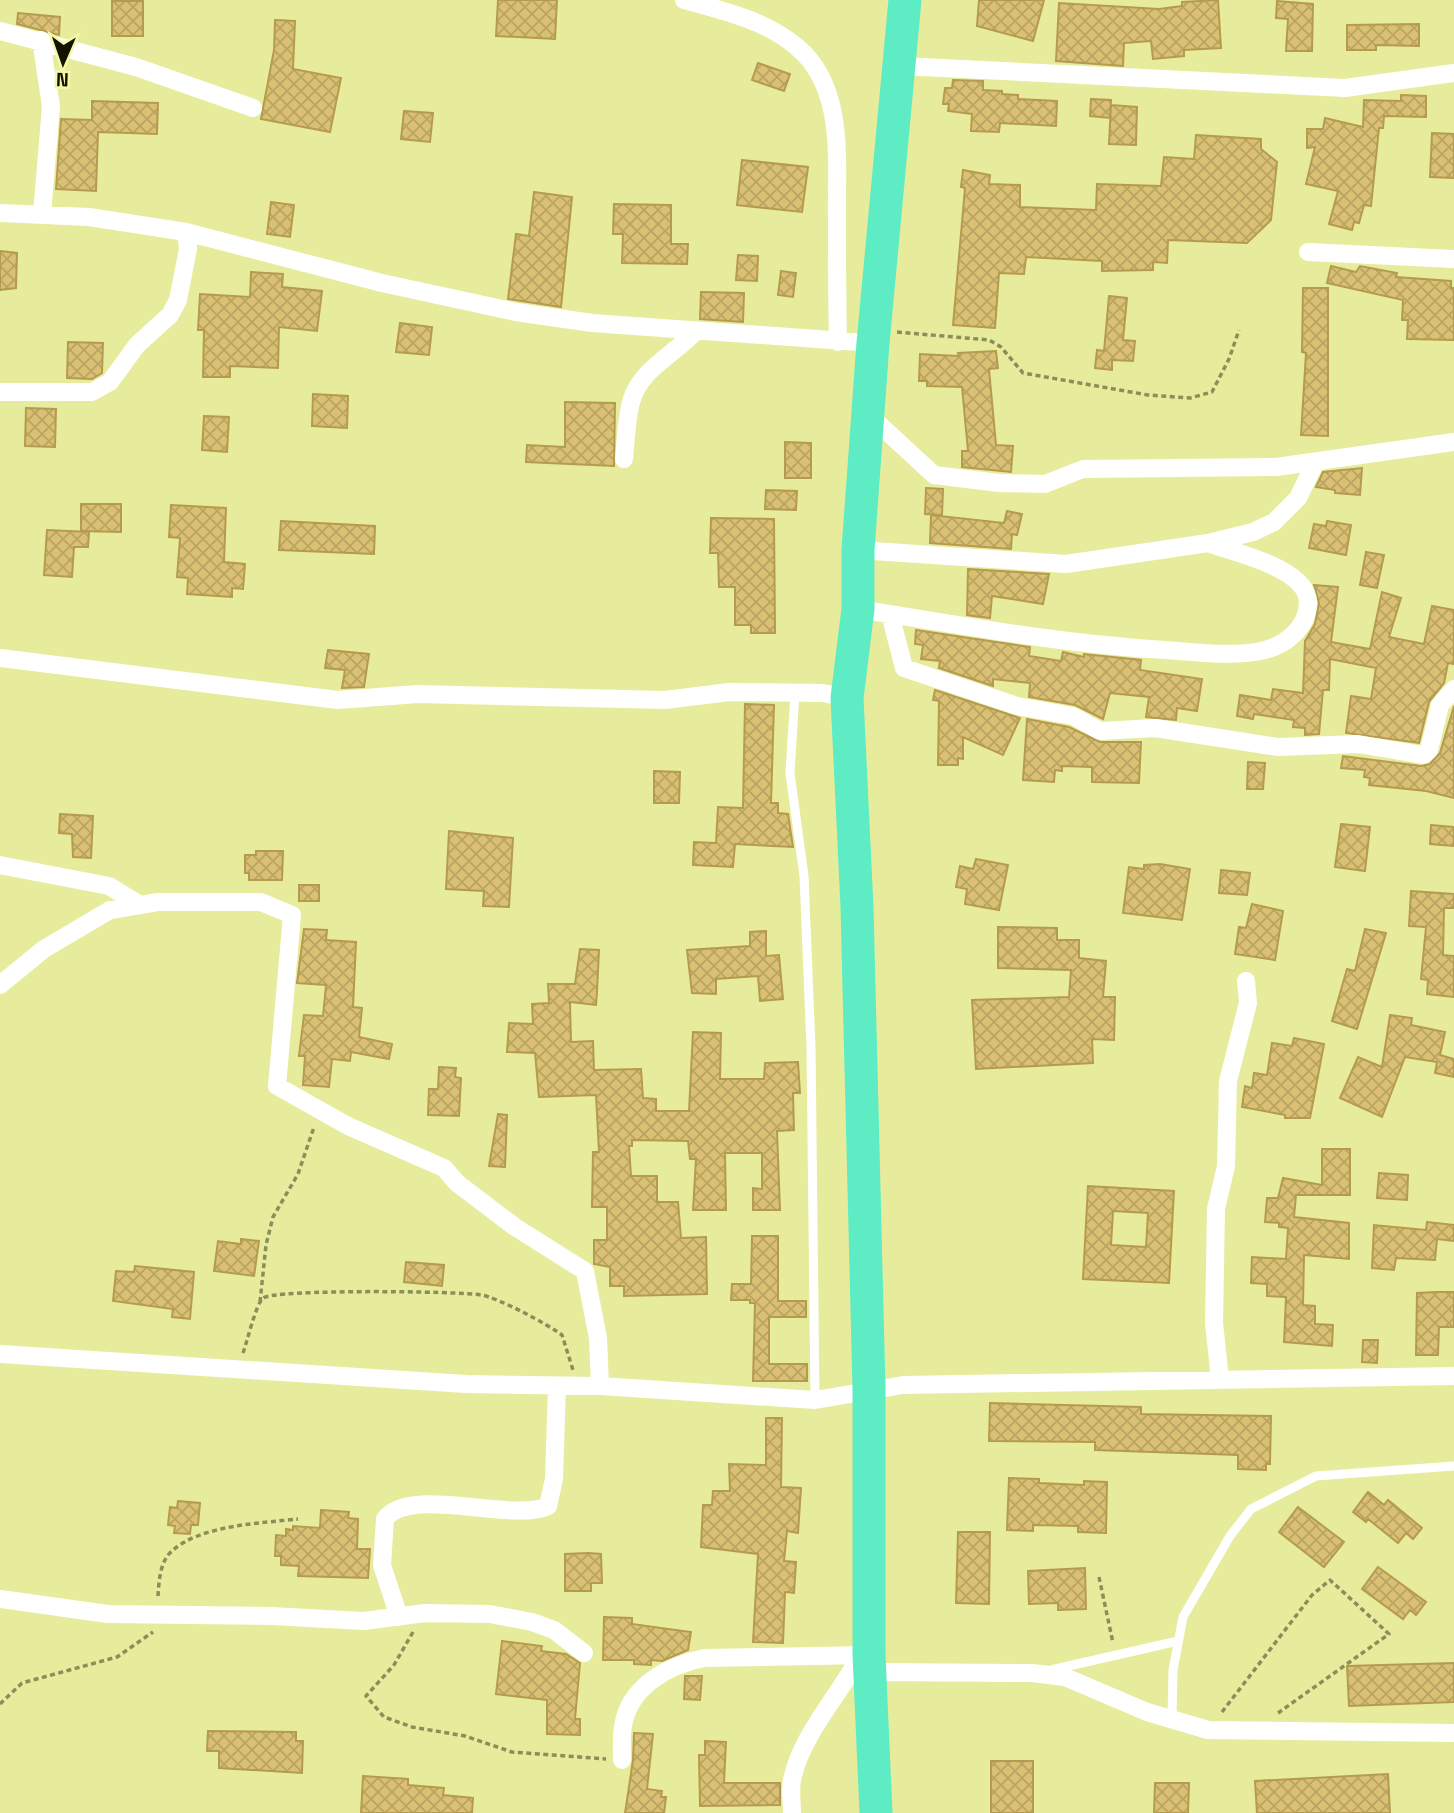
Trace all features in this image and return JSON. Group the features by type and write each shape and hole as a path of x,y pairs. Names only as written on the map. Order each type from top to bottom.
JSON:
{"highway":[{"path":"876,1813 867,1661 869,1390 857,906 847,698 874,612 858,550 874,337 905,0"}],"street":[{"path":"684,0 756,22 779,33 804,54 824,83 834,122 838,342"},
{"path":"0,30 136,67 253,108"},
{"path":"41,40 51,106 42,214"},
{"path":"901,66 1345,88 1454,73"},
{"path":"0,213 89,216 186,232 382,283 516,312 592,323 838,342 874,337"},
{"path":"0,392 92,392 110,382 137,345 170,315 178,300 188,249 186,232"},
{"path":"1308,252 1454,259"},
{"path":"625,459 632,398 639,385 696,331"},
{"path":"868,414 934,475 999,483 1045,484 1083,469 1263,467 1315,463 1454,443"},
{"path":"858,550 1066,564 1208,544 1253,532 1274,522 1298,498 1315,463"},
{"path":"874,612 1115,648 1261,651 1276,646 1296,633 1306,619 1307,591 1304,585 1280,569 1208,544"},
{"path":"874,612 904,668 1017,706 1073,716 1100,731 1154,728 1278,747 1358,744 1423,755 1429,750 1440,705 1454,689"},
{"path":"0,658 338,700 418,694 665,700 729,692 795,693 847,698"},
{"path":"0,865 109,886 140,905"},
{"path":"0,985 44,949 110,910 158,902 261,902 292,915 277,1086 319,1111 444,1168 457,1183 515,1227 585,1271 598,1338 600,1386"},
{"path":"1220,1379 1214,1323 1216,1209 1226,1166 1228,1081 1248,1003 1246,981"},
{"path":"0,1354 452,1384 600,1386 815,1401 903,1385 1454,1376"},
{"path":"399,1617 382,1565 385,1519 397,1509 419,1506 541,1510 548,1506 554,1479 557,1386"},
{"path":"0,1600 108,1614 163,1613 364,1621 425,1613 490,1614 532,1622 554,1630 584,1653"},
{"path":"622,1760 623,1726 627,1712 642,1689 678,1663 704,1658 867,1661 1035,1674 1076,1680 1172,1721 1208,1730 1454,1733"},
{"path":"792,1813 791,1781 803,1749 845,1686 867,1661"}],"lane":[{"path":"795,693 790,773 804,876 811,1047 815,1401"},
{"path":"1172,1721 1174,1670 1183,1617 1230,1536 1251,1509 1316,1476 1454,1466"},
{"path":"1035,1674 1178,1641"}],"path":[{"path":"874,337 989,340 1001,347 1023,373 1148,395 1190,398 1212,392 1229,359 1239,330"},
{"path":"236,1370 260,1303 266,1245 273,1217 303,1163 319,1111"},
{"path":"260,1303 269,1296 329,1292 485,1295 562,1335 570,1355 575,1386"},
{"path":"0,1704 22,1683 117,1657 149,1636 163,1613 159,1579 172,1551 195,1538 226,1528 298,1519"},
{"path":"1099,1577 1116,1655"},
{"path":"1208,1730 1312,1595 1330,1580 1389,1634 1277,1714 1245,1731"},
{"path":"425,1613 394,1665 366,1696 384,1717 412,1727 465,1736 512,1752 622,1760"}],"building":[{"path":"498,0 557,0 555,39 496,36"},
{"path":"979,0 1044,0 1033,41 977,26"},
{"path":"1218,0 1221,48 1184,50 1184,56 1153,59 1151,41 1124,43 1123,66 1056,61 1059,3 1159,9 1182,6 1182,2"},
{"path":"112,1 143,1 143,36 112,36"},
{"path":"1277,1 1313,4 1312,51 1286,51 1288,19 1276,18"},
{"path":"18,13 60,17 59,35 17,24"},
{"path":"275,20 295,21 293,69 341,78 330,132 261,119 274,50"},
{"path":"1419,24 1419,46 1376,45 1376,50 1347,50 1347,25"},
{"path":"758,63 790,74 784,91 752,80"},
{"path":"953,80 983,81 983,90 1018,95 1018,99 1057,101 1056,126 1000,123 999,132 971,131 972,114 948,111 949,104 943,104 945,88 952,88"},
{"path":"1401,95 1426,96 1426,117 1384,116 1383,128 1379,128 1371,206 1364,205 1359,223 1354,222 1352,230 1329,224 1338,191 1306,184 1315,147 1307,148 1307,129 1323,129 1325,118 1363,127 1364,100 1401,101"},
{"path":"1091,99 1111,100 1110,118 1090,116"},
{"path":"92,101 158,103 157,134 98,132 96,191 56,189 61,119 92,120"},
{"path":"1111,105 1137,107 1136,145 1109,144"},
{"path":"404,111 433,113 430,142 401,139"},
{"path":"1432,133 1454,134 1454,178 1430,177"},
{"path":"1196,135 1261,139 1261,149 1277,162 1271,220 1247,243 1168,240 1167,263 1153,262 1153,270 1102,271 1102,261 1026,257 1024,274 999,273 995,328 953,325 965,188 961,187 963,170 990,175 989,184 1020,185 1020,207 1096,210 1097,184 1161,186 1164,157 1194,159"},
{"path":"742,160 808,167 802,212 737,205"},
{"path":"534,192 572,197 561,307 508,299 516,234 529,236"},
{"path":"271,202 294,205 290,237 267,234"},
{"path":"614,204 671,205 671,244 688,244 687,264 622,263 623,234 613,234"},
{"path":"0,251 17,253 16,288 0,290"},
{"path":"738,255 758,256 757,281 736,280"},
{"path":"1331,266 1356,272 1360,266 1397,273 1396,277 1451,281 1451,288 1454,288 1454,340 1407,339 1408,320 1402,320 1403,300 1327,283"},
{"path":"781,271 796,273 793,297 778,295"},
{"path":"251,272 283,274 282,287 322,291 317,331 279,327 278,368 230,366 230,377 203,377 204,330 198,330 200,294 250,297"},
{"path":"1303,288 1328,288 1328,436 1301,435 1306,353 1302,352"},
{"path":"701,292 744,293 743,322 700,319"},
{"path":"1109,296 1127,298 1123,340 1135,341 1133,361 1112,360 1112,370 1095,368 1097,350 1104,351"},
{"path":"400,323 432,327 429,355 396,352"},
{"path":"68,342 103,343 102,373 92,379 67,378"},
{"path":"996,351 998,368 989,369 996,445 1013,446 1011,472 962,467 962,451 968,451 962,387 927,386 927,381 919,381 920,354 959,356 958,353"},
{"path":"313,394 348,396 347,428 312,426"},
{"path":"565,402 615,403 614,466 526,462 527,445 565,447"},
{"path":"26,408 56,409 55,447 25,446"},
{"path":"204,416 229,417 227,452 202,450"},
{"path":"785,442 811,443 811,478 785,478"},
{"path":"1362,468 1360,495 1335,493 1335,490 1316,487 1323,472"},
{"path":"926,488 943,489 942,515 925,514"},
{"path":"766,490 797,491 796,510 765,509"},
{"path":"81,504 121,504 121,532 81,531"},
{"path":"171,505 226,508 224,562 245,564 243,589 232,588 232,597 187,594 188,578 177,577 180,538 169,537"},
{"path":"1007,511 1022,514 1017,535 1012,534 1011,549 930,543 931,515 1004,523"},
{"path":"711,518 774,519 775,633 751,633 751,625 735,625 735,587 719,587 718,553 710,553"},
{"path":"281,521 375,526 374,554 279,550"},
{"path":"1327,521 1351,525 1346,555 1309,548 1314,524 1326,526"},
{"path":"47,530 89,532 88,547 74,547 72,577 44,575"},
{"path":"1366,552 1384,555 1377,588 1360,585"},
{"path":"968,569 1049,574 1043,604 992,596 990,618 967,615"},
{"path":"1314,585 1338,587 1331,642 1370,649 1382,592 1401,598 1389,637 1424,644 1432,606 1454,610 1454,664 1448,663 1444,683 1429,702 1419,743 1346,733 1351,696 1371,699 1376,668 1330,659 1329,690 1323,690 1319,734 1305,735 1305,728 1293,727 1294,720 1254,714 1253,719 1237,716 1240,695 1271,700 1273,689 1303,693 1305,641 1315,624 1319,603"},
{"path":"916,630 1030,647 1029,656 1061,661 1063,652 1084,657 1084,654 1141,660 1140,670 1202,679 1197,711 1177,708 1176,720 1146,717 1149,697 1110,693 1103,719 1075,705 1029,697 1030,683 993,679 993,686 939,668 940,661 921,659 923,645 915,644"},
{"path":"328,650 369,654 364,687 342,688 345,670 325,668"},
{"path":"935,690 1020,718 1003,755 963,737 963,759 958,758 958,765 938,765 939,701 933,700"},
{"path":"745,704 774,705 771,803 778,803 778,813 788,814 793,847 735,844 733,867 693,865 694,842 716,843 718,807 743,808"},
{"path":"1454,706 1454,798 1426,791 1369,785 1370,778 1364,777 1365,770 1341,768 1343,756 1421,766 1430,764 1440,753"},
{"path":"1027,719 1069,727 1100,742 1141,742 1139,783 1092,782 1092,767 1062,766 1062,771 1055,770 1054,782 1023,780"},
{"path":"1248,762 1265,763 1263,789 1247,789"},
{"path":"654,771 680,772 679,803 654,803"},
{"path":"60,814 93,816 91,858 73,857 72,834 59,833"},
{"path":"1341,824 1370,827 1365,871 1335,867"},
{"path":"1431,825 1454,827 1454,846 1430,844"},
{"path":"449,831 513,838 509,907 483,906 484,891 446,889"},
{"path":"256,851 283,851 282,880 249,880 249,873 245,873 245,855 256,855"},
{"path":"976,859 1008,865 999,910 965,904 967,889 956,887 960,866 973,869"},
{"path":"1160,864 1190,869 1182,920 1123,913 1129,867 1144,869 1144,865"},
{"path":"1221,870 1250,873 1247,895 1219,893"},
{"path":"299,885 319,885 319,901 299,901"},
{"path":"1411,891 1454,894 1454,908 1444,908 1443,955 1454,956 1454,997 1427,994 1428,980 1421,979 1426,927 1409,926"},
{"path":"1252,904 1283,911 1275,960 1235,954 1239,927 1246,928"},
{"path":"998,927 1057,928 1057,940 1079,940 1079,958 1106,961 1103,997 1115,997 1114,1040 1092,1039 1093,1063 976,1069 972,1000 1069,997 1071,970 998,968"},
{"path":"304,929 327,930 326,940 356,942 353,1007 362,1008 359,1037 392,1044 389,1059 351,1052 350,1061 332,1059 329,1087 303,1085 305,1056 299,1056 304,1015 323,1016 326,985 297,983"},
{"path":"1365,929 1386,933 1357,1029 1332,1021 1347,969 1355,971"},
{"path":"766,931 766,956 779,955 783,999 760,1001 758,976 716,979 716,994 692,993 687,950 750,946 750,932"},
{"path":"580,949 599,950 596,1005 570,1002 571,1042 593,1041 594,1070 641,1069 643,1098 656,1099 656,1111 689,1111 693,1032 721,1033 720,1079 764,1079 765,1063 798,1062 800,1093 793,1093 794,1130 777,1131 780,1210 753,1210 753,1188 762,1189 762,1153 725,1153 726,1210 693,1210 696,1159 690,1159 688,1141 632,1140 632,1146 629,1146 631,1176 657,1176 657,1202 678,1202 681,1238 706,1237 707,1294 624,1296 624,1286 610,1286 610,1267 594,1264 594,1240 607,1240 607,1207 592,1207 593,1152 599,1152 596,1095 539,1097 535,1053 507,1052 509,1023 533,1024 532,1004 549,1003 548,984 575,984"},
{"path":"1390,1015 1412,1018 1411,1025 1445,1032 1440,1055 1454,1059 1454,1077 1435,1073 1437,1062 1405,1057 1382,1117 1340,1098 1358,1057 1382,1067"},
{"path":"1294,1038 1324,1044 1310,1118 1285,1118 1285,1115 1242,1107 1245,1086 1252,1088 1254,1073 1267,1075 1272,1043 1292,1046"},
{"path":"439,1067 456,1068 455,1077 461,1078 459,1116 428,1115 429,1089 438,1089"},
{"path":"498,1114 507,1115 505,1167 489,1166"},
{"path":"1322,1149 1350,1149 1350,1195 1296,1195 1294,1217 1349,1223 1349,1259 1304,1255 1303,1305 1315,1306 1315,1324 1333,1325 1332,1346 1284,1342 1286,1297 1267,1296 1267,1284 1251,1283 1252,1257 1286,1259 1288,1228 1279,1227 1279,1223 1265,1222 1267,1198 1278,1198 1283,1178 1322,1185"},
{"path":"1379,1173 1408,1175 1407,1200 1377,1198"},
{"path":"1088,1186 1174,1191 1169,1283 1083,1279","holes":["1113,1211 1148,1213 1146,1247 1111,1245"]},
{"path":"1427,1222 1454,1225 1454,1241 1437,1239 1435,1260 1396,1258 1394,1270 1372,1268 1374,1225 1426,1230"},
{"path":"752,1236 778,1236 778,1301 806,1301 806,1317 769,1317 769,1364 807,1364 807,1381 753,1381 755,1303 750,1303 750,1300 731,1300 732,1284 751,1284"},
{"path":"241,1239 259,1241 254,1276 214,1271 218,1241 241,1244"},
{"path":"406,1262 444,1265 442,1286 404,1282"},
{"path":"135,1266 194,1272 190,1319 172,1317 173,1309 113,1301 116,1271 134,1272"},
{"path":"1454,1292 1454,1327 1439,1327 1438,1355 1416,1355 1417,1293"},
{"path":"1363,1340 1378,1340 1377,1363 1362,1362"},
{"path":"990,1403 1141,1407 1141,1414 1271,1416 1270,1464 1266,1464 1266,1470 1238,1469 1238,1455 1095,1450 1095,1442 989,1441"},
{"path":"766,1418 782,1418 781,1487 801,1488 798,1533 787,1531 784,1561 796,1562 794,1593 785,1592 783,1643 753,1642 758,1554 701,1547 703,1505 712,1505 713,1491 730,1491 729,1464 766,1465"},
{"path":"1009,1478 1039,1479 1039,1483 1084,1485 1084,1481 1107,1482 1106,1533 1078,1532 1078,1526 1033,1525 1033,1531 1007,1530"},
{"path":"1368,1492 1384,1505 1388,1500 1422,1528 1413,1539 1406,1533 1398,1543 1368,1519 1366,1522 1353,1512"},
{"path":"178,1501 200,1503 198,1525 191,1525 190,1534 174,1533 175,1526 168,1525 170,1507 177,1508"},
{"path":"1298,1507 1344,1542 1324,1567 1279,1532"},
{"path":"321,1510 349,1512 348,1518 358,1519 357,1549 370,1549 368,1578 298,1576 299,1566 281,1565 281,1556 275,1556 276,1535 286,1536 286,1529 293,1530 293,1526 320,1528"},
{"path":"958,1532 990,1532 989,1604 956,1603"},
{"path":"565,1554 601,1554 602,1583 591,1583 591,1591 565,1591"},
{"path":"1378,1567 1426,1602 1416,1615 1410,1610 1403,1619 1362,1589"},
{"path":"1085,1568 1086,1609 1058,1610 1058,1603 1029,1604 1028,1571"},
{"path":"604,1617 632,1618 632,1624 691,1632 688,1650 662,1661 651,1660 651,1665 634,1664 634,1660 603,1660"},
{"path":"502,1641 542,1646 541,1651 566,1654 580,1663 575,1719 580,1719 580,1735 547,1734 547,1700 496,1694"},
{"path":"1454,1663 1454,1702 1349,1706 1347,1666"},
{"path":"685,1676 702,1676 700,1700 684,1699"},
{"path":"208,1731 296,1732 296,1741 303,1741 302,1773 219,1768 219,1751 207,1751"},
{"path":"634,1733 653,1734 647,1789 662,1791 661,1797 666,1797 664,1813 625,1813"},
{"path":"705,1741 726,1742 724,1783 780,1783 780,1805 700,1806 699,1755 705,1755"},
{"path":"991,1761 1033,1761 1033,1813 991,1813"},
{"path":"1388,1774 1390,1813 1257,1813 1255,1781"},
{"path":"363,1776 408,1779 408,1785 444,1788 443,1795 473,1798 472,1813 361,1813"},
{"path":"1155,1783 1189,1783 1188,1813 1154,1813"}]}
